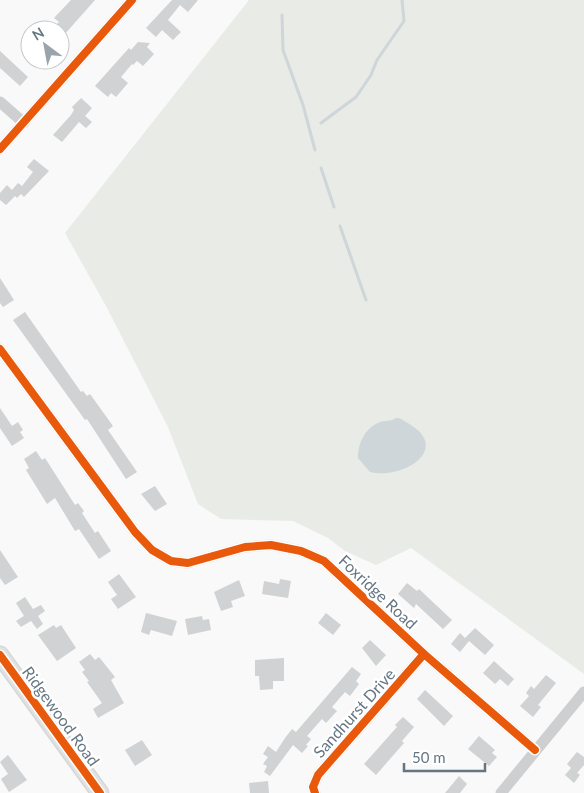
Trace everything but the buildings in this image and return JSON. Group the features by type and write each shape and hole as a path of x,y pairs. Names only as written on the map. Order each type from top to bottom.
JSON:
{"main road":[{"name":"Ridgewood Road","path":"0,655 100,793"}],"street":[{"path":"0,150 132,0"},
{"path":"0,102 24,122"},
{"name":"Foxridge Road","path":"0,349 135,532 152,550 171,561 188,563 245,547 271,545 301,551 324,561 424,654 535,750"},
{"name":"Sandhurst Drive","path":"315,793 313,788 318,775 424,654"},
{"path":"501,793 584,692"}],"shaded area":[{"path":"249,0 584,0 584,674 411,548 376,565 345,551 328,538 293,521 221,519 198,504 168,427 106,306 65,233"},
{"path":"396,418 401,419 420,432 425,442 425,451 419,460 409,467 383,473 370,472 358,458 359,447 363,437 370,428 380,422"}],"waterway":[{"path":"321,123 356,97 371,75 377,60 404,21 402,0"},
{"path":"282,15 283,50 303,105 315,150"},
{"path":"321,168 334,207"},
{"path":"340,226 366,300"}],"cycle path":[{"path":"0,149 132,0"},
{"path":"0,349 135,532 152,550 171,561 188,563 245,547 271,545 301,551 324,561 424,654 535,750"},
{"path":"315,793 313,787 318,775 424,654"},
{"path":"0,655 100,793"}]}
